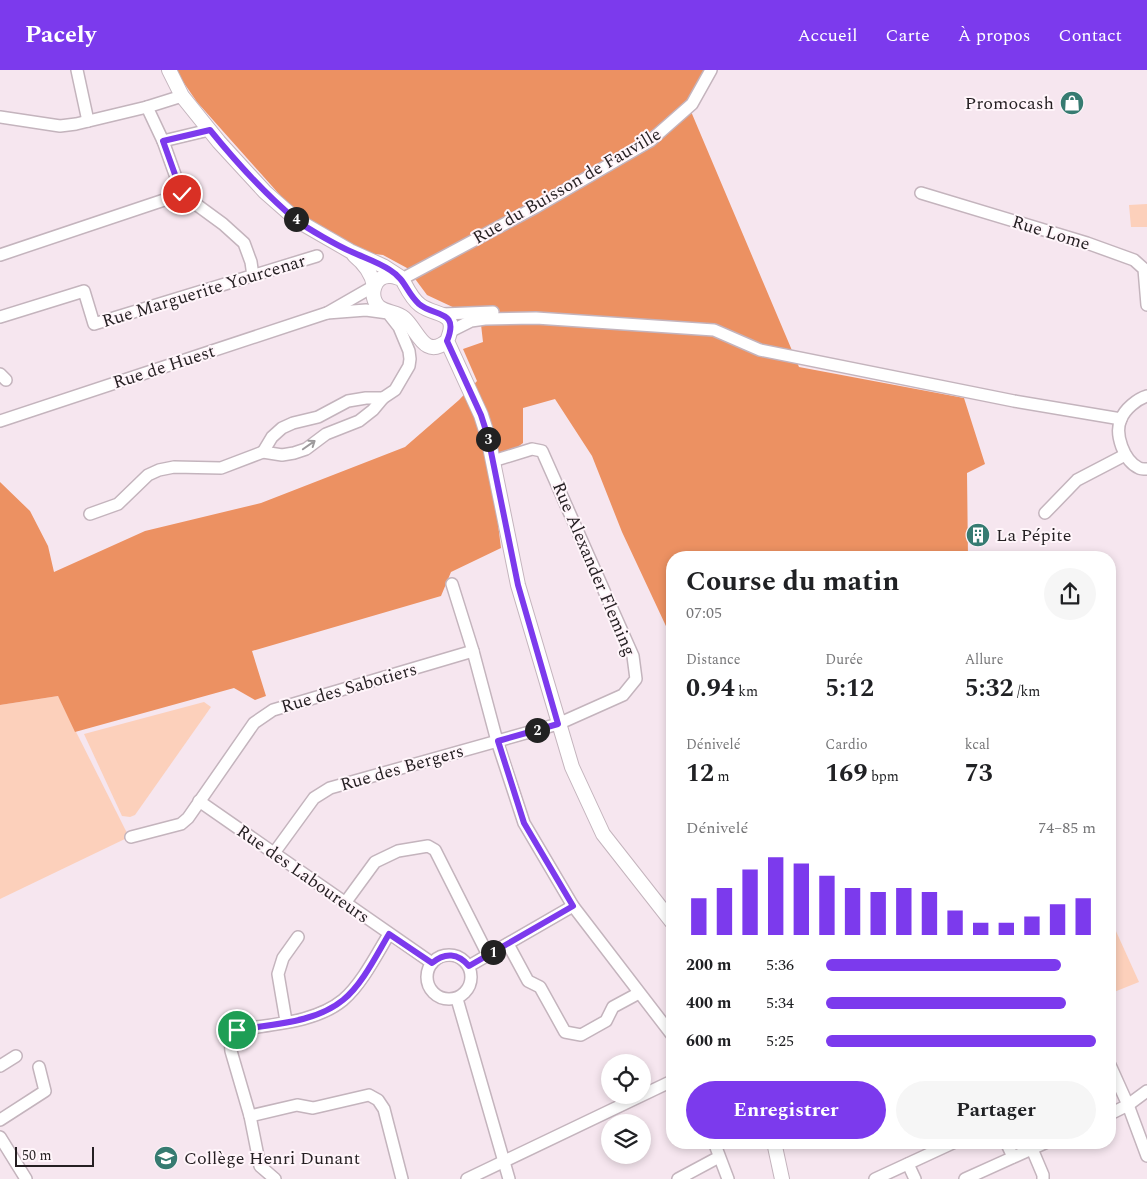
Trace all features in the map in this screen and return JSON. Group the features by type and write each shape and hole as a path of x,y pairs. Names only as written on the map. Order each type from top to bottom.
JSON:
{"street":[{"path":"77,70 88,121"},
{"path":"169,70 182,96 265,192 298,221 350,251 383,266 402,279 410,295 420,305 443,314 506,313 536,318"},
{"name":"Rue du Buisson de Fauville","path":"402,279 536,208 650,141 692,104 711,70"},
{"path":"0,117 60,126 147,107 182,96"},
{"path":"147,107 163,141 182,194 223,224 244,243 251,262 253,276"},
{"path":"163,141 210,130"},
{"name":"Rue Lome","path":"921,193 1087,243 1134,260 1144,269 1147,305"},
{"path":"0,255 182,194"},
{"path":"90,514 118,504 148,476 159,470 174,467 220,468 263,452 282,455 306,449 326,434 358,421 372,410 382,398 395,390 409,366 409,351 399,327 388,312 376,303 373,294 373,276 350,251"},
{"name":"Rue Marguerite Yourcenar","path":"0,317 84,291 94,324 317,256"},
{"path":"374,286 378,280 390,276 402,279"},
{"name":"Rue de Huest","path":"0,421 327,313 374,286"},
{"name":"Rue de Huest","path":"327,313 366,310 388,312"},
{"path":"388,312 404,318 422,342 430,347"},
{"path":"443,314 450,322 449,336 488,437 518,585 572,767 603,834 666,914"},
{"path":"410,359 421,350 441,346 449,336 471,322 485,319 536,318 714,330 760,350 1014,401 1121,419"},
{"path":"1147,396 1137,399 1121,419 1118,434 1125,455 1139,468 1147,469"},
{"path":"263,452 272,436 282,428 293,423 318,417 348,401 382,398"},
{"name":"Rue Alexander Fleming","path":"493,461 532,449 542,451 633,656 636,679 623,695 558,724"},
{"path":"1046,513 1077,480 1125,455"},
{"path":"452,584 524,823 573,906 666,1027"},
{"name":"Rue des Sabotiers","path":"131,838 181,824 188,818 254,724 273,710 473,651"},
{"name":"Rue des Bergers","path":"274,853 314,798 330,788 558,724"},
{"name":"Rue des Laboureurs","path":"199,802 432,963"},
{"path":"344,903 375,862 398,851 428,846 435,850 488,955"},
{"path":"469,966 573,906"},
{"path":"275,1179 260,1166 250,1116 231,1051 232,1036 237,1030 309,1017 327,1011 344,999 367,971 389,934"},
{"path":"286,1021 278,974 283,958 298,937"},
{"path":"508,944 528,981 540,987 565,1032 581,1035 606,1021 613,1007 639,993"},
{"path":"451,955 464,961 469,966 471,972 470,985 463,996 457,999 442,999 431,990 427,977 432,963 444,956 451,955"},
{"path":"457,999 509,1179"},
{"path":"0,1066 16,1056"},
{"path":"0,1120 45,1091 38,1067"},
{"path":"1116,1078 1147,1156"},
{"path":"467,1179 666,1084"},
{"path":"1116,1111 1147,1092"},
{"path":"250,1116 297,1104 313,1108 369,1095 378,1100 384,1110 402,1179"},
{"path":"0,1136 26,1179"},
{"path":"716,1149 728,1179"},
{"path":"776,1149 782,1179"},
{"path":"875,1179 940,1149"},
{"path":"1009,1149 1013,1157"},
{"path":"965,1179 1032,1149 1043,1179"},
{"path":"678,1179 719,1157"},
{"path":"908,1164 915,1179"}],"shaded area":[{"path":"175,70 704,70 687,102 799,367 964,398 985,464 967,473 968,551 666,551 666,626 622,532 592,456 555,399 523,408 523,443 503,458 490,460 501,548 451,572 441,596 252,651 266,696 255,700 234,688 75,732 58,696 0,705 0,482 30,511 48,546 54,572 145,531 261,503 405,447 459,400 477,381 463,349 483,342 479,307 459,310 427,295 407,268 383,255 366,253 324,229 288,204 197,102"},
{"path":"1147,204 1147,227 1131,227 1129,205"},
{"path":"58,696 129,837 0,899 0,705"},
{"path":"204,702 211,707 135,815 130,817 122,816 84,734"},
{"path":"1116,931 1139,982 1116,991"}],"place":[{"name":"Promocash","path":"1072,103"},
{"name":"La Pépite","path":"978,535"},
{"name":"Collège Henri Dunant","path":"166,1158"}],"route":[{"path":"182,194 163,141 210,130 265,192 298,221 350,251 391,270 402,279 410,295 420,305 443,314 450,322 451,331 447,341 481,415 488,437 518,585 558,724 498,741 524,823 573,906 469,966 458,957 451,955 437,958 432,963 389,934 367,971 344,999 327,1011 309,1017 237,1030"}]}
